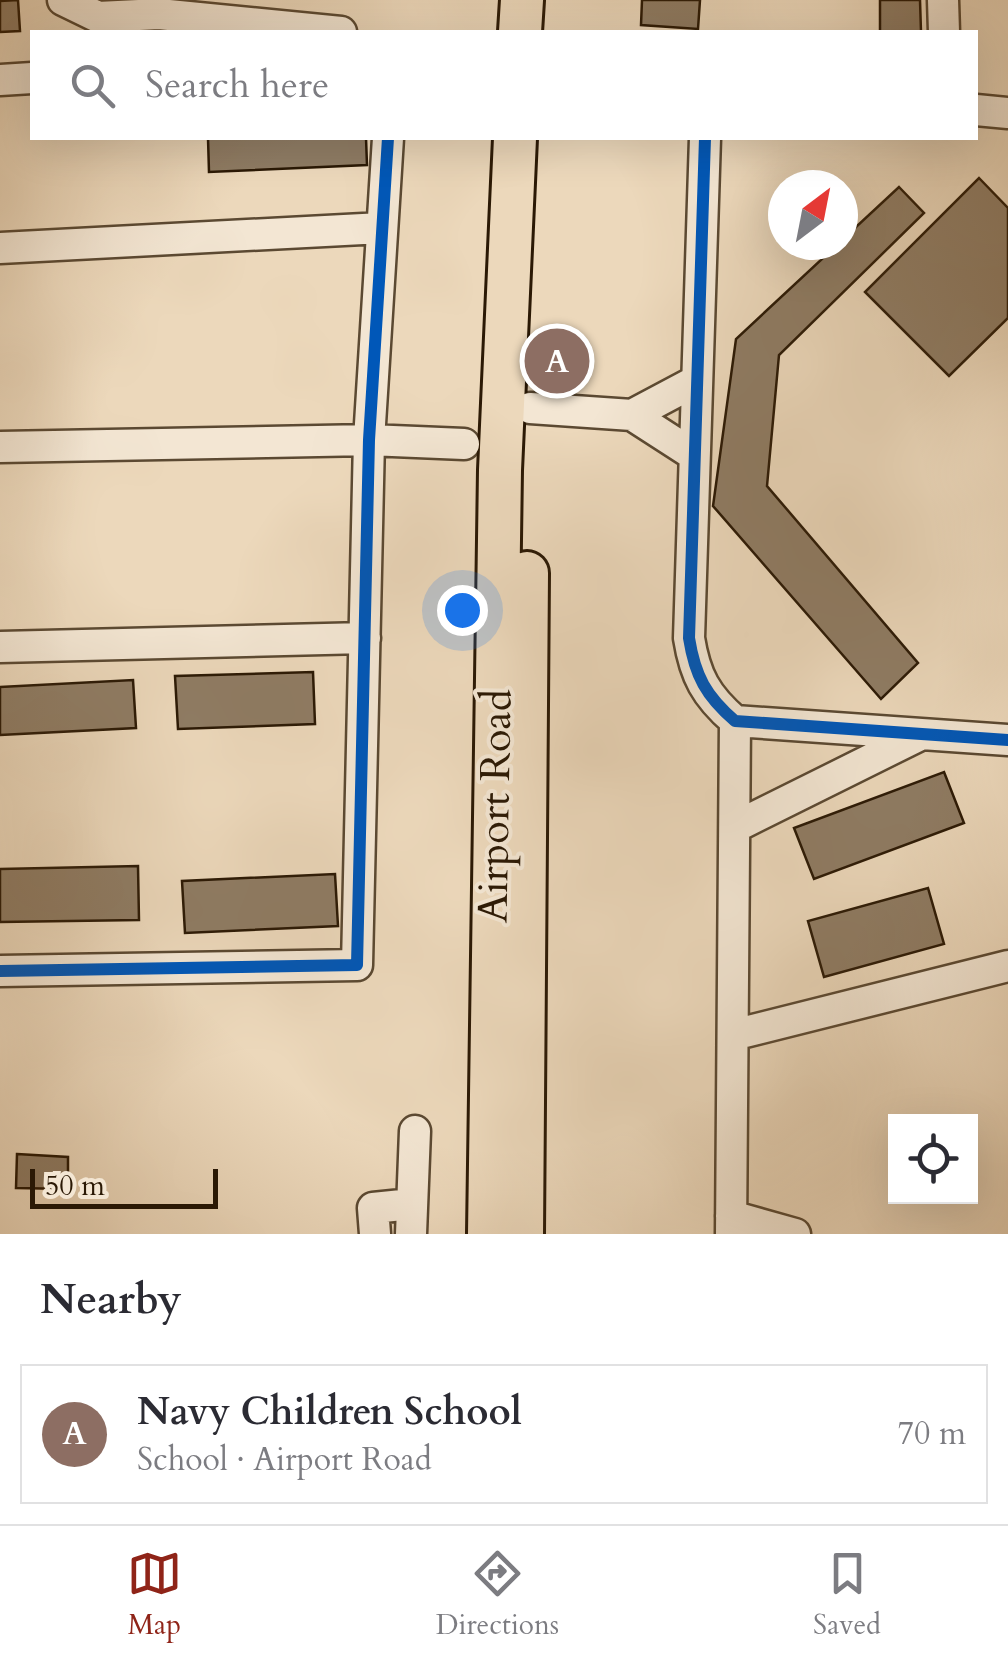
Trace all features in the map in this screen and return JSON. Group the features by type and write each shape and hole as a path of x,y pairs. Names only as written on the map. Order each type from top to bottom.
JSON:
{"highway":[{"path":"520,30 522,0"},
{"path":"539,30 540,0"},
{"name":"Airport Road","path":"489,1234 500,470 515,140"},
{"name":"Airport Road","path":"522,1234 536,140"}],"street":[{"path":"63,0 98,17 159,14 320,30"},
{"path":"944,0 944,30"},
{"path":"0,80 30,78"},
{"path":"978,110 1008,113"},
{"path":"0,972 358,965 369,440 388,140"},
{"path":"705,140 688,638 694,669 708,698 736,721 1008,740"},
{"path":"0,248 382,228"},
{"path":"632,416 696,381"},
{"path":"530,408 632,416 694,455"},
{"path":"0,447 369,440 464,444"},
{"path":"0,647 365,638"},
{"path":"736,721 731,1225 794,1234"},
{"path":"734,827 921,734"},
{"path":"733,1035 1008,966"},
{"path":"375,1234 374,1208 412,1219 415,1131"}],"building":[{"path":"18,0 20,31 0,32 0,1"},
{"path":"642,0 700,0 698,29 641,25"},
{"path":"880,0 920,0 921,30 880,30"},
{"path":"208,140 366,140 367,165 209,172"},
{"path":"979,178 1008,208 1008,318 949,376 865,292"},
{"path":"899,187 924,213 779,355 767,486 918,663 881,699 713,506 736,339 821,260 858,260 858,225"},
{"path":"313,672 315,724 178,729 175,676"},
{"path":"133,680 136,728 0,735 0,687"},
{"path":"944,772 964,823 814,879 794,828"},
{"path":"138,866 139,920 0,922 0,869"},
{"path":"335,874 338,926 185,933 182,881"},
{"path":"928,888 944,944 824,977 808,921"},
{"path":"17,1154 68,1157 68,1189 16,1188"}],"cycle path":[{"path":"0,971 357,965 369,440 388,140"},
{"path":"705,140 689,638 703,684 735,721 1008,740"}],"place":[{"name":"Navy Children School","path":"557,361"}]}
